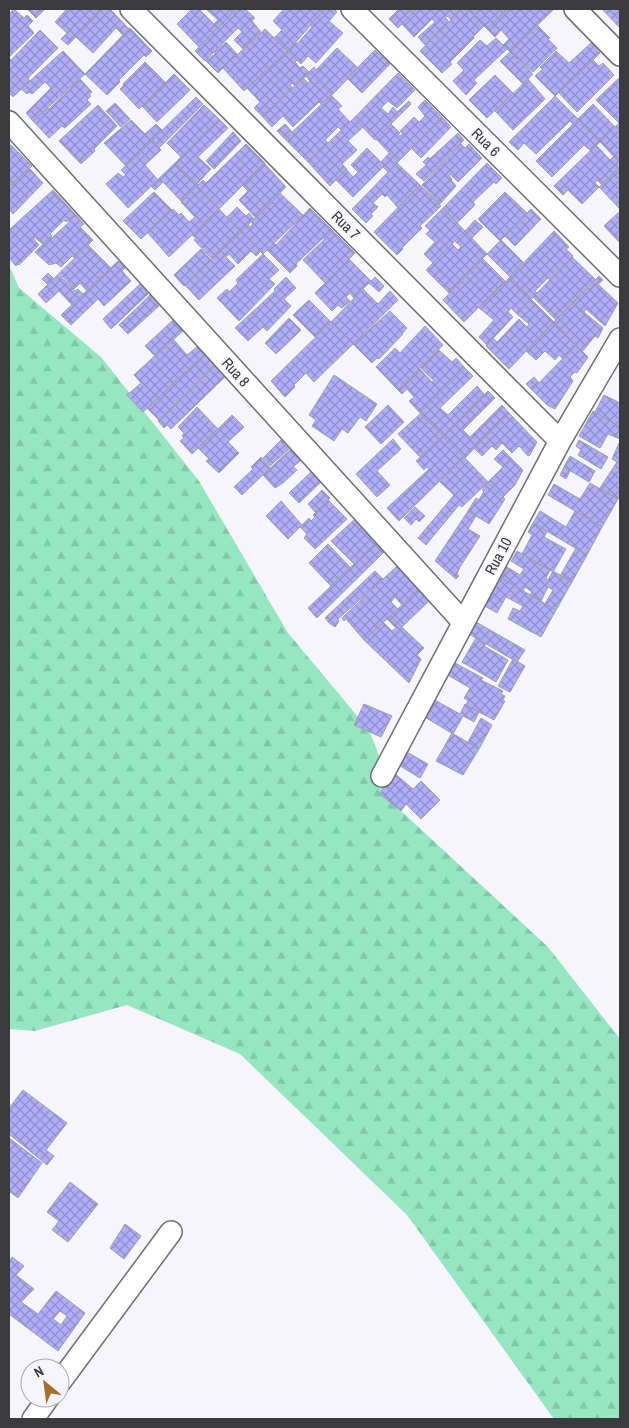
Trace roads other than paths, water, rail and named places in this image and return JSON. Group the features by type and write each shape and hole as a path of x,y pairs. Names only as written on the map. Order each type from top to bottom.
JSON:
{"street":[{"name":"Rua 7","path":"131,9 560,441"},
{"name":"Rua 6","path":"352,9 620,276"},
{"path":"576,9 620,55"},
{"name":"Rua 8","path":"9,122 463,622"},
{"name":"Rua 10","path":"382,776 560,441 620,339"},
{"path":"70,1368 171,1232"},
{"path":"32,1419 40,1408"}]}
